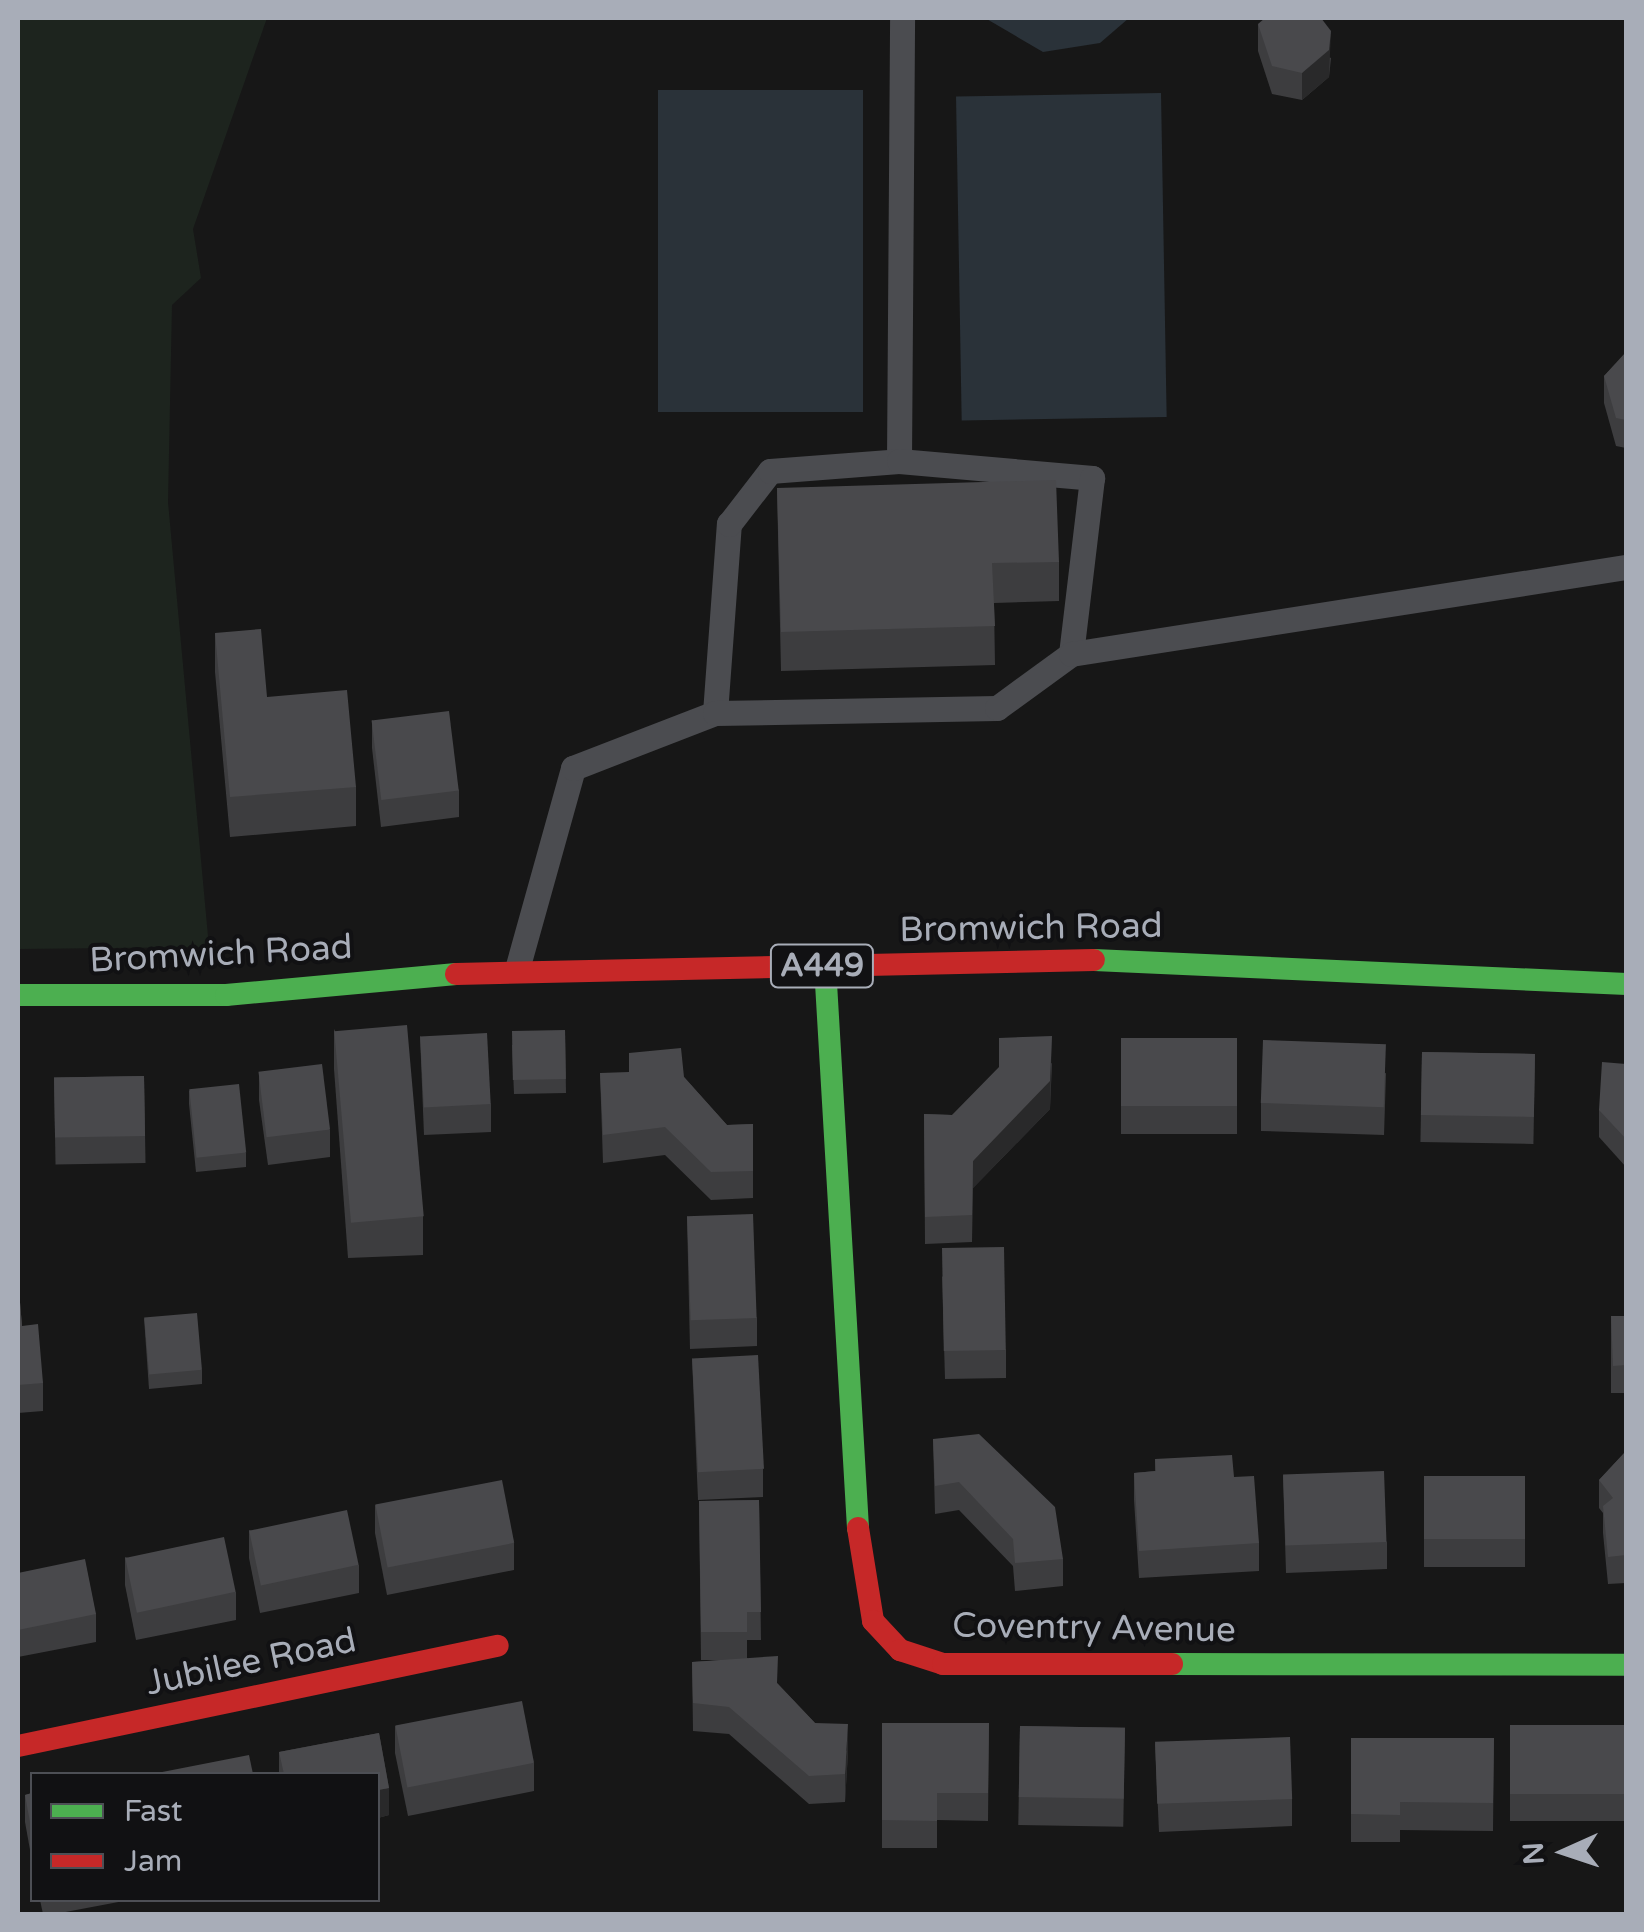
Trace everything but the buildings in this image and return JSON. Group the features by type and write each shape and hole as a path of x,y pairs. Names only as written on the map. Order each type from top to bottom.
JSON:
{"street":[{"name":"Bromwich Road","path":"18,995 226,996 517,969 1143,959 1626,984"},
{"name":"Coventry Avenue","path":"825,966 861,1574 873,1621 900,1650 944,1664 1626,1665"},
{"name":"Jubilee Road","path":"18,1746 498,1646"}],"lane":[{"path":"900,461 902,18"},
{"path":"715,713 729,524 770,471 900,461 1092,478 1071,654"},
{"path":"517,969 573,768 715,713 997,708 1071,654 1626,567"}],"shaded area":[{"path":"18,18 267,18 193,229 201,278 172,305 168,502 209,947 18,949"},
{"path":"985,18 1129,18 1100,43 1043,52"},
{"path":"658,90 863,90 863,412 658,412"},
{"path":"1161,93 1167,417 962,421 956,97"}],"traffic: fast":[{"path":"1094,960 1626,984"},
{"path":"825,966 858,1528"},
{"path":"18,995 226,995 456,974"},
{"path":"1172,1664 1626,1665"}],"traffic: jam":[{"path":"456,974 1094,960"},
{"path":"858,1528 873,1621 900,1650 943,1664 1172,1664"},
{"path":"18,1746 498,1646"}]}
